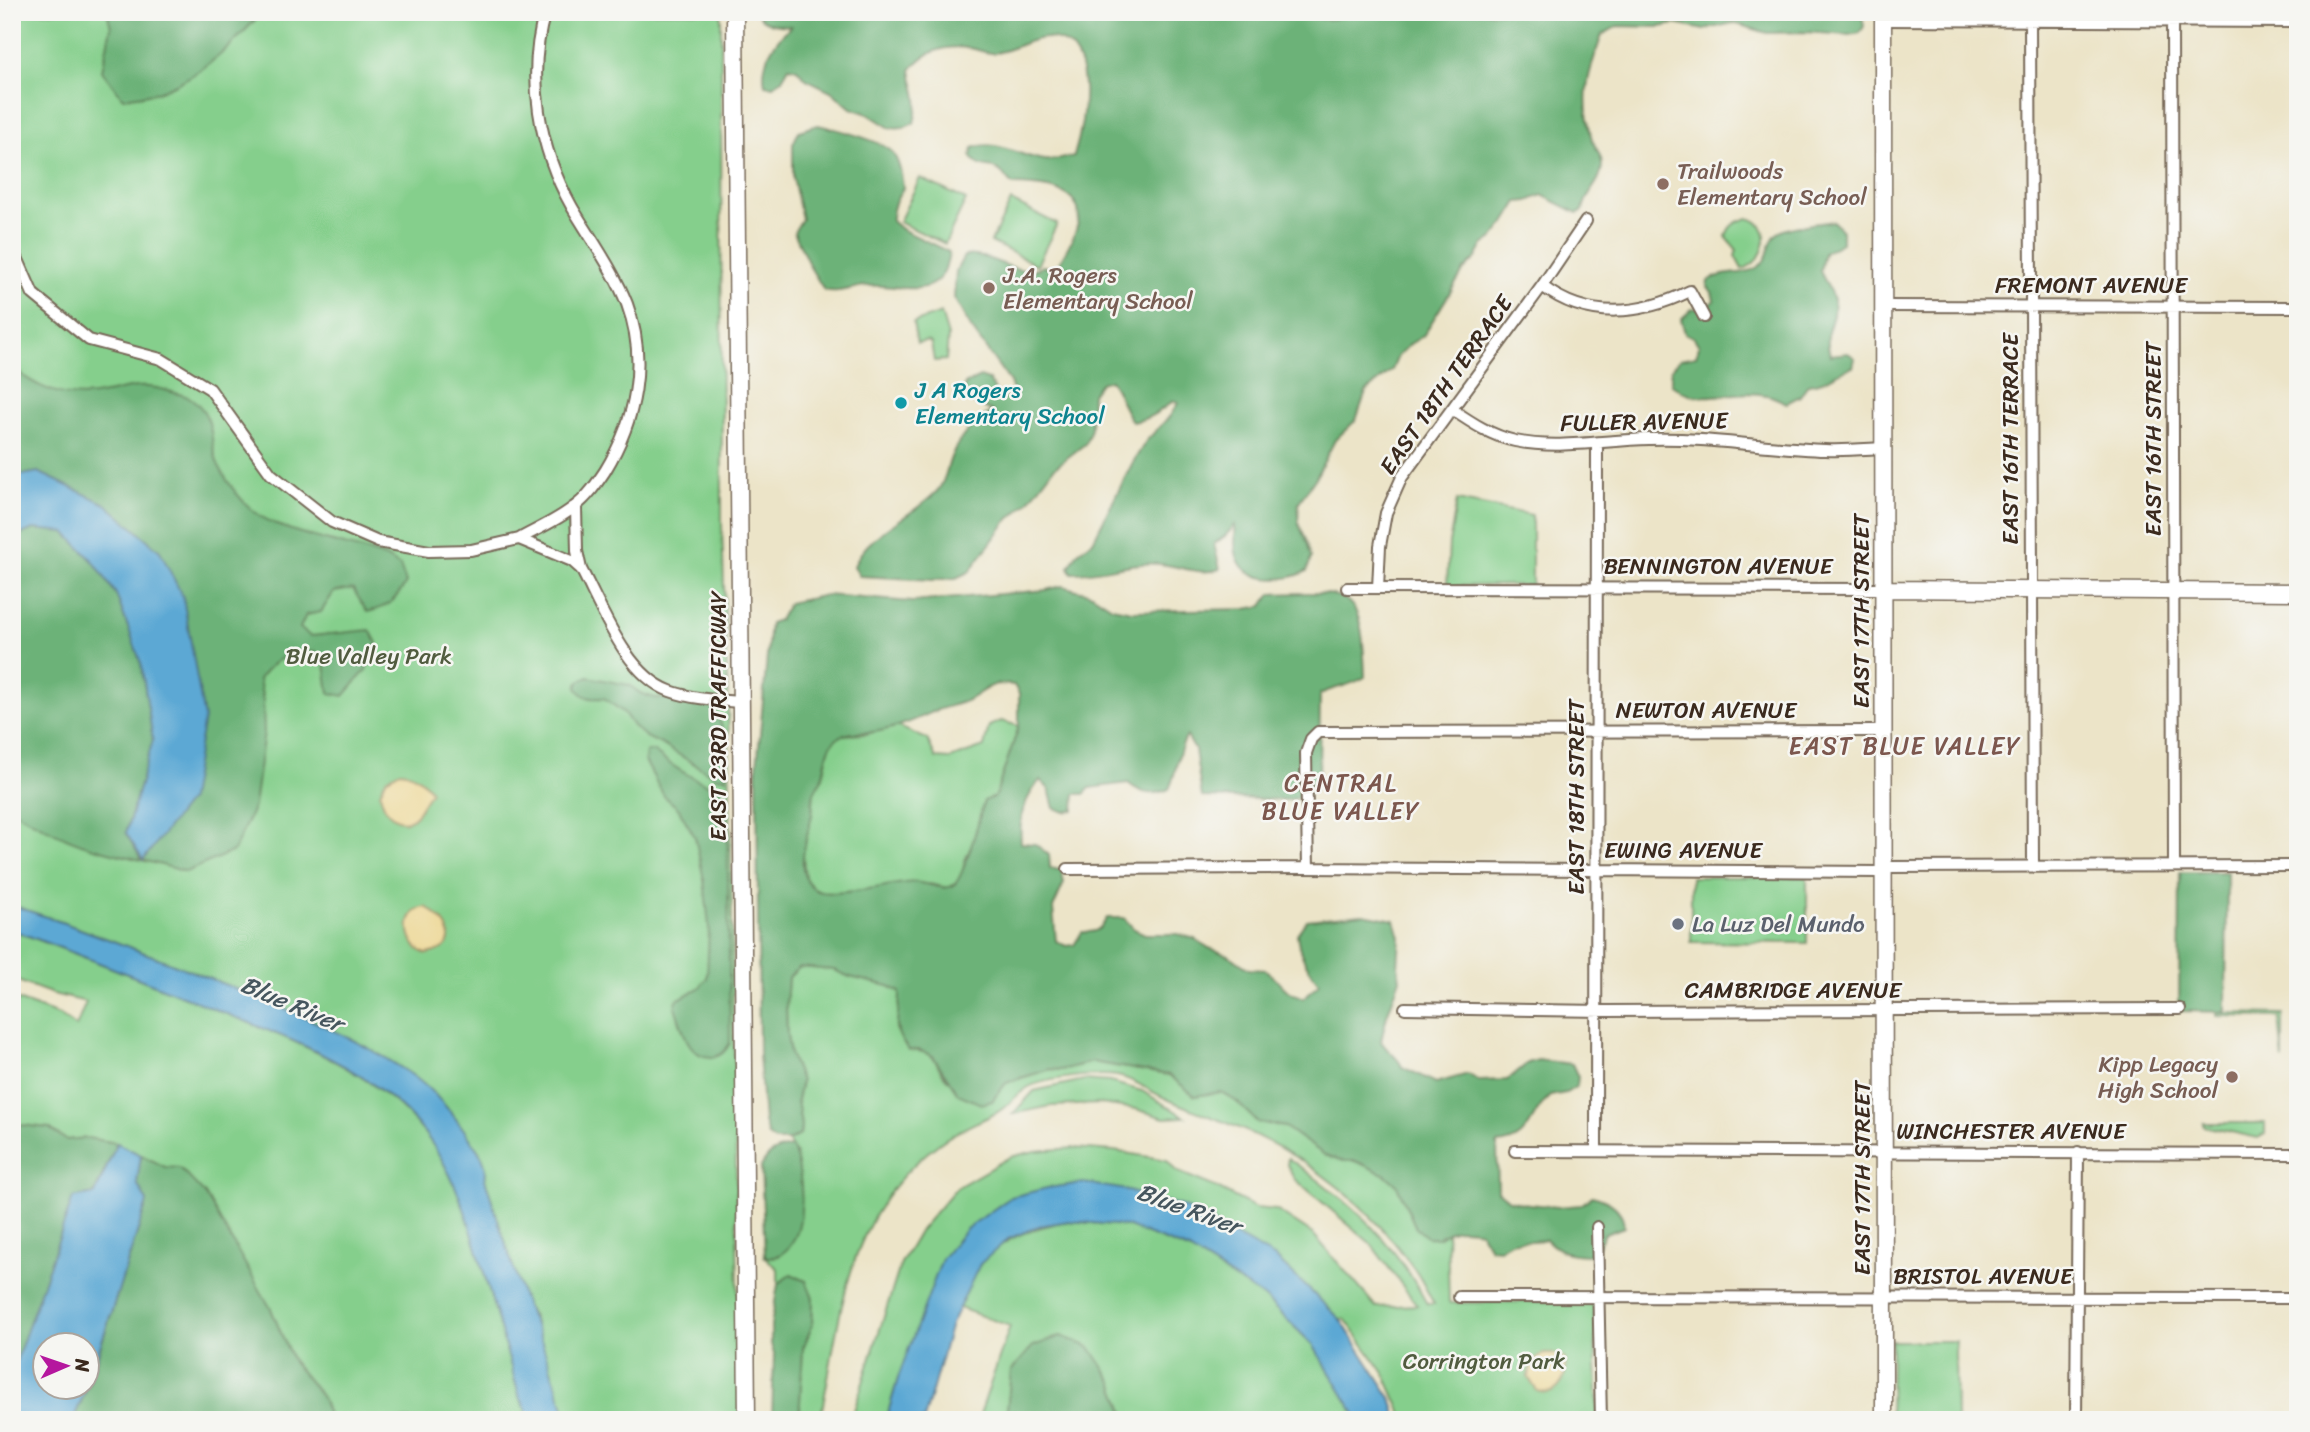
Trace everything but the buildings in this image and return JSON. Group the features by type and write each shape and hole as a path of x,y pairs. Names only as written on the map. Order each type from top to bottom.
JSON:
{"street":[{"path":"12,246 33,294 89,340 161,359 210,389 271,474 332,523 377,541 429,551 471,550 519,539 576,506 597,482 617,451 634,405 638,377 637,339 626,302 557,178 547,148 538,103 536,67 539,33 545,12"},
{"name":"EAST 23RD TRAFFICWAY","path":"734,12 747,1420"},
{"path":"1883,16 2173,17 2298,22"},
{"name":"EAST 17TH STREET","path":"1883,16 1883,869 1886,1152 1884,1420"},
{"name":"EAST 16TH TERRACE","path":"2030,17 2033,866"},
{"name":"EAST 16TH STREET","path":"2173,17 2175,866"},
{"path":"12,101 12,118"},
{"name":"EAST 18TH TERRACE","path":"1378,588 1380,546 1386,513 1402,477 1453,410 1586,221"},
{"path":"1542,286 1571,304 1603,311 1639,310 1690,291 1704,317"},
{"name":"FREMONT AVENUE","path":"1884,306 2298,307"},
{"name":"FULLER AVENUE","path":"1453,410 1483,429 1514,440 1544,444 1597,444 1648,439 1727,441 1824,450 1884,448"},
{"name":"EAST 18TH STREET","path":"1596,1150 1597,444"},
{"path":"576,506 577,551 581,569 626,654 648,677 669,690 740,702"},
{"path":"519,539 572,561 581,569"},
{"name":"BENNINGTON AVENUE","path":"1347,588 2298,592"},
{"name":"NEWTON AVENUE","path":"1308,868 1306,753 1311,739 1318,732 1884,731"},
{"name":"EWING AVENUE","path":"1068,869 1879,872 1887,867 2298,866"},
{"name":"CAMBRIDGE AVENUE","path":"1405,1008 1597,1011 2180,1009"},
{"name":"WINCHESTER AVENUE","path":"1515,1151 2298,1154"},
{"path":"2076,1420 2078,1152"},
{"path":"1597,1227 1601,1420"},
{"name":"BRISTOL AVENUE","path":"1459,1297 2298,1298"}],"green space":[{"name":"Blue Valley Park","path":"12,12 721,12 722,525 729,737 740,1420 568,1420 532,1315 525,1304 485,1179 484,1162 448,1109 431,1091 413,1075 382,1056 314,1021 143,952 12,905"},
{"path":"107,12 262,12 230,46 193,75 160,91 123,98 102,71 111,27"},
{"path":"756,12 1306,12 1326,19 1347,12 1823,12 1862,17 1864,26 1860,33 1849,35 1767,33 1733,23 1704,30 1675,24 1660,27 1618,26 1602,35 1586,96 1591,136 1602,166 1583,211 1577,213 1542,195 1518,202 1505,223 1493,238 1483,245 1476,258 1464,270 1423,336 1410,344 1398,356 1392,370 1366,392 1356,420 1335,440 1315,479 1299,502 1298,522 1311,558 1307,571 1277,579 1247,571 1236,553 1235,525 1214,544 1220,569 1198,571 1149,564 1072,573 1069,567 1078,552 1093,541 1146,441 1170,416 1178,403 1173,401 1150,417 1133,422 1110,380 1100,383 1092,394 1091,429 1085,444 1054,468 1028,502 1007,521 969,572 956,578 933,580 859,576 854,566 870,543 938,490 959,442 974,424 992,411 969,401 963,392 965,384 980,377 989,380 997,394 1006,398 1014,394 1010,382 971,328 954,298 956,271 964,256 986,258 1024,270 1043,266 1055,270 1074,235 1079,216 1070,197 1049,188 1013,185 997,169 982,166 975,161 971,156 973,148 990,145 1045,160 1074,156 1084,104 1081,67 1075,52 1063,42 1046,38 994,53 960,47 936,51 922,58 911,70 917,101 914,123 890,128 868,114 851,108 831,91 806,79 797,69 789,67 782,79 773,86 765,85 765,68 770,52 791,26 767,22"},
{"path":"818,125 868,139 891,151 898,163 903,188 893,208 892,221 901,229 949,252 945,269 938,280 929,286 918,288 867,286 840,291 824,290 794,232 802,219 793,178 793,144 799,131"},
{"path":"920,178 966,200 945,244 899,222"},
{"path":"1011,201 1057,224 1037,265 991,242"},
{"path":"1748,218 1762,228 1765,235 1764,244 1757,259 1742,269 1735,256 1737,250 1726,237 1734,224"},
{"path":"1833,221 1842,231 1842,243 1824,253 1820,271 1834,299 1828,346 1830,355 1848,353 1855,358 1853,367 1821,382 1808,384 1800,396 1787,403 1771,396 1753,393 1694,395 1671,384 1671,369 1680,359 1696,356 1699,346 1694,338 1685,333 1681,319 1692,309 1707,308 1714,301 1707,286 1708,281 1761,265 1772,240 1785,229"},
{"path":"941,313 948,336 946,360 934,361 931,343 917,343 913,323"},
{"path":"12,366 39,385 71,395 94,395 150,387 190,398 206,415 216,457 223,473 235,491 255,512 267,520 299,532 385,557 400,566 406,583 390,602 374,610 367,612 353,589 334,592 321,612 306,615 300,628 310,636 370,630 377,643 366,670 344,696 329,693 325,664 315,652 297,653 283,658 265,672 259,679 264,732 254,806 234,851 186,872 78,843 12,810 12,538 33,529 65,532 94,562 116,594 141,663 153,740 126,833 142,860 190,799 160,551 106,504 38,472 12,477"},
{"path":"1457,500 1532,515 1532,585 1447,586 1449,543"},
{"path":"1062,586 1092,594 1112,607 1132,611 1245,609 1263,606 1271,594 1320,593 1348,601 1356,611 1361,626 1365,677 1320,694 1319,785 1305,797 1286,800 1202,797 1195,750 1187,736 1169,789 1163,791 1148,793 1128,783 1090,788 1084,794 1075,794 1074,810 1065,812 1054,808 1049,789 1040,780 1023,809 1021,843 1035,844 1049,855 1050,868 1061,870 1064,883 1053,908 1056,941 1066,946 1074,945 1082,932 1097,930 1107,918 1124,918 1134,929 1145,934 1178,934 1195,939 1249,969 1266,970 1289,992 1304,998 1319,983 1304,960 1298,942 1297,934 1307,920 1363,914 1395,920 1400,937 1400,979 1381,1041 1402,1067 1436,1083 1468,1074 1479,1081 1507,1080 1528,1063 1538,1060 1572,1064 1578,1077 1577,1086 1566,1093 1550,1096 1524,1133 1509,1142 1497,1144 1498,1191 1509,1200 1558,1207 1581,1205 1592,1196 1609,1203 1618,1210 1624,1227 1605,1234 1592,1255 1567,1253 1546,1239 1517,1241 1500,1249 1490,1248 1480,1231 1469,1229 1453,1230 1438,1238 1428,1238 1416,1228 1397,1185 1386,1175 1356,1161 1344,1161 1325,1155 1285,1127 1257,1122 1237,1102 1221,1092 1195,1096 1169,1075 1092,1062 1061,1070 1050,1069 1006,1083 992,1101 981,1104 958,1094 933,1056 919,1050 909,1050 903,1042 897,1029 900,992 889,986 850,977 834,970 800,967 788,978 787,1035 790,1054 801,1081 797,1100 800,1135 788,1141 775,1141 768,1136 764,1122 759,1056 757,767 770,623 779,620 789,603 826,595 912,602 1046,590","holes":["997,684 1014,685 1019,694 1019,726 995,797 984,801 967,859 954,885 940,887 913,882 833,893 814,889 807,882 803,854 814,793 822,777 829,749 835,740 848,734 875,732 901,725 966,701"]},
{"path":"588,677 629,685 640,693 655,698 687,701 714,709 724,734 726,778 716,777 646,737 633,726 624,713 604,698 592,698 583,694 577,688 579,681"},
{"path":"1001,721 1019,726 995,797 984,801 962,875 955,884 948,888 930,884 824,894 814,889 805,879 803,854 814,793 823,777 830,744 840,735 866,734 897,726 927,739 936,758 950,759 984,747 989,726"},
{"path":"653,751 686,774 723,790 727,797 730,1043 723,1052 713,1057 697,1053 691,1047 675,1007 677,1000 699,988 707,978 709,926 704,880 695,837 678,808 664,796 645,761 646,752"},
{"path":"2180,872 2227,872 2226,1012 2179,1011"},
{"path":"1691,877 1807,877 1807,943 1691,942"},
{"path":"12,930 299,1044 360,1076 412,1119 433,1145 458,1193 519,1395 531,1420 330,1420 321,1396 293,1362 271,1309 165,1167 117,1143 87,1138 66,1140 49,1128 12,1124 12,998 59,1015 76,1027 86,1002 53,994 12,979"},
{"name":"Corrington Park","path":"800,967 834,970 850,977 889,986 900,992 896,1029 909,1050 928,1054 951,1082 992,1101 1006,1083 1050,1069 1061,1070 1092,1062 1169,1075 1195,1096 1221,1092 1237,1102 1257,1122 1285,1127 1325,1155 1344,1161 1356,1161 1386,1175 1397,1185 1416,1228 1438,1238 1447,1231 1449,1303 1585,1301 1594,1304 1598,1420 1405,1420 1384,1373 1345,1319 1340,1319 1276,1258 1011,1197 991,1212 899,1375 886,1420 851,1420 901,1263 920,1230 956,1188 1010,1157 1035,1151 1074,1148 1114,1151 1167,1160 1176,1171 1256,1208 1276,1210 1314,1235 1376,1307 1417,1305 1370,1243 1295,1179 1287,1165 1288,1158 1350,1205 1367,1222 1399,1259 1427,1304 1434,1304 1417,1272 1390,1237 1345,1193 1321,1174 1267,1141 1239,1128 1170,1101 1130,1080 1097,1075 1069,1077 1032,1086 1000,1111 947,1138 908,1170 884,1200 866,1233 852,1268 842,1304 820,1420 799,1420 803,1348 812,1326 813,1298 806,1281 791,1275 778,1284 778,1269 765,1257 779,1256 796,1155 788,1141 800,1135 797,1100 801,1081 790,1054 786,1006 788,978"},
{"path":"2217,1013 2283,1014 2283,1060 2279,1017 2217,1016"},
{"path":"1084,1080 1110,1082 1142,1091 1185,1117 1164,1118 1136,1109 1101,1104 1051,1106 1013,1114 1034,1091"},
{"path":"2203,1123 2265,1123 2265,1134 2258,1138 2203,1126"},
{"path":"12,1124 49,1128 66,1140 87,1138 117,1143 94,1194 73,1198 12,1373"},
{"path":"792,1147 801,1187 800,1219 790,1246 779,1255 765,1257 761,1167 774,1152"},
{"path":"141,1155 165,1167 180,1168 205,1194 271,1309 293,1362 321,1396 330,1420 73,1420 82,1400 102,1400 102,1342 147,1202 137,1183"},
{"path":"1069,1221 1126,1226 1189,1250 1265,1298 1313,1345 1359,1420 1127,1420 1113,1382 1011,1371 1006,1420 978,1420 1010,1326 959,1308 971,1279 981,1263 1010,1239 1045,1226"},
{"path":"791,1274 806,1281 813,1298 812,1326 803,1348 799,1420 772,1420 774,1354 771,1325 778,1284"},
{"path":"1061,1336 1090,1347 1113,1382 1127,1420 1006,1420 1011,1371 1033,1346"},
{"path":"1891,1341 1956,1341 1956,1420 1890,1420"}],"sand":[{"path":"400,771 417,778 431,791 414,818 406,822 388,812 380,793 386,779"},
{"path":"426,907 446,926 449,940 438,951 426,954 419,950 410,936 409,921 412,914"},
{"path":"1544,1354 1557,1354 1565,1359 1565,1373 1560,1385 1545,1393 1537,1391 1528,1377 1532,1361"}],"water":[{"path":"38,472 106,504 160,551 183,597 204,718 190,799 143,860 126,833 153,740 141,663 116,594 94,562 65,532 33,529 12,538 12,477"},
{"name":"Blue River","path":"12,905 143,952 314,1022 382,1056 413,1075 431,1091 448,1109 484,1162 485,1179 525,1304 538,1331 568,1420 531,1420 519,1395 458,1193 433,1145 412,1118 387,1095 358,1075 296,1042 12,930"},
{"path":"117,1143 141,1155 137,1183 147,1202 102,1341 102,1330 32,1330 32,1400 81,1400 73,1420 12,1420 12,1373 73,1198 95,1194"},
{"name":"Blue River","path":"1083,1183 1121,1189 1182,1206 1276,1258 1340,1319 1391,1398 1398,1420 1359,1420 1313,1345 1265,1298 1189,1250 1126,1226 1069,1221 1039,1226 1008,1239 980,1264 951,1324 924,1420 886,1420 899,1375 942,1259 966,1229 1011,1197"}],"place":[{"name":"Trailwoods Elementary School","path":"1663,184"},
{"name":"J.A. Rogers Elementary School","path":"989,288"},
{"name":"J A Rogers Elementary School","path":"901,403"},
{"name":"La Luz Del Mundo","path":"1678,924"},
{"name":"Kipp Legacy High School","path":"2232,1077"}],"district":[{"name":"EAST BLUE VALLEY","path":"1905,746"},
{"name":"CENTRAL BLUE VALLEY","path":"1341,797"}]}
